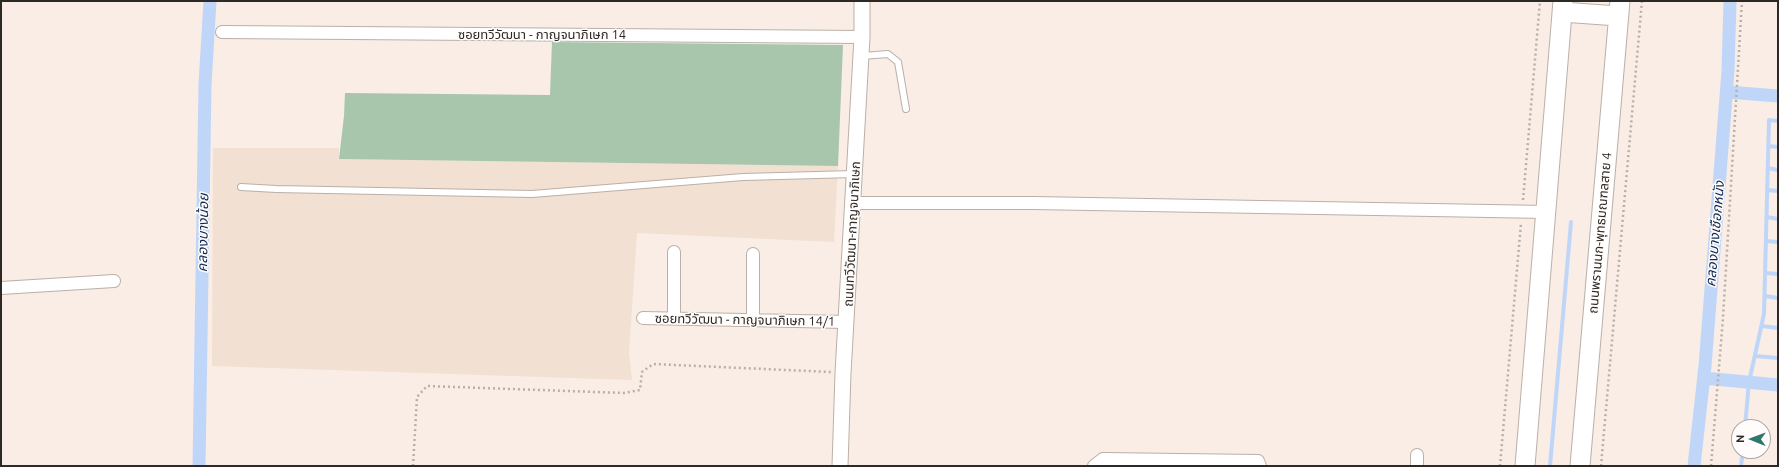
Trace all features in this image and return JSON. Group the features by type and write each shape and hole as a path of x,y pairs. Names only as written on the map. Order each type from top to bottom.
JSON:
{"main road":[{"path":"1525,466 1563,7 1619,9"},
{"name":"ถนนพรานนก-พุทธมณฑลสาย 4","path":"1580,466 1619,9"}],"street":[{"name":"ถนนทวีวัฒนา-กาญจนาภิเษก","path":"840,466 843,373 854,203 862,37 862,1"},
{"name":"ซอยทวีวัฒนา - กาญจนาภิเษก 14","path":"222,32 862,37"},
{"path":"854,203 1033,203 1546,212"},
{"path":"674,252 674,318"},
{"path":"752,320 753,254"},
{"path":"1,288 114,281"},
{"name":"ซอยทวีวัฒนา - กาญจนาภิเษก 14/1","path":"643,318 846,322"},
{"path":"1094,466 1103,459 1258,461 1260,466"}],"lane":[{"path":"861,56 888,54 898,62 906,109"},
{"path":"241,187 283,190 532,194 743,177 855,174"}],"path":[{"path":"1500,466 1540,1"},
{"path":"1601,466 1642,1"},
{"path":"1711,466 1723,318 1742,1"},
{"path":"413,466 417,397 427,386 624,393 640,390 642,372 653,364 843,373"}],"shaded area":[{"path":"213,148 339,148 339,159 838,166 834,242 637,233 629,353 632,380 212,366"}],"green space":[{"path":"552,42 843,45 838,166 339,159 345,93 550,95"}],"waterway":[{"name":"คลองบางน้อย","path":"199,466 205,84 210,1"},
{"name":"คลองบางเชือกหนัง","path":"1694,466 1705,366 1728,71 1730,1"},
{"path":"1727,92 1778,96"},
{"path":"1746,419 1749,382 1764,314 1769,120 1778,121"},
{"path":"1768,146 1778,147"},
{"path":"1768,168 1778,170"},
{"path":"1767,190 1778,191"},
{"path":"1767,217 1778,219"},
{"path":"1550,466 1571,222"},
{"path":"1766,241 1778,242"},
{"path":"1765,273 1778,274"},
{"path":"1765,296 1778,298"},
{"path":"1762,326 1778,328"},
{"path":"1755,356 1778,358"},
{"path":"1704,378 1778,385"},
{"path":"1741,466 1742,459"}]}
